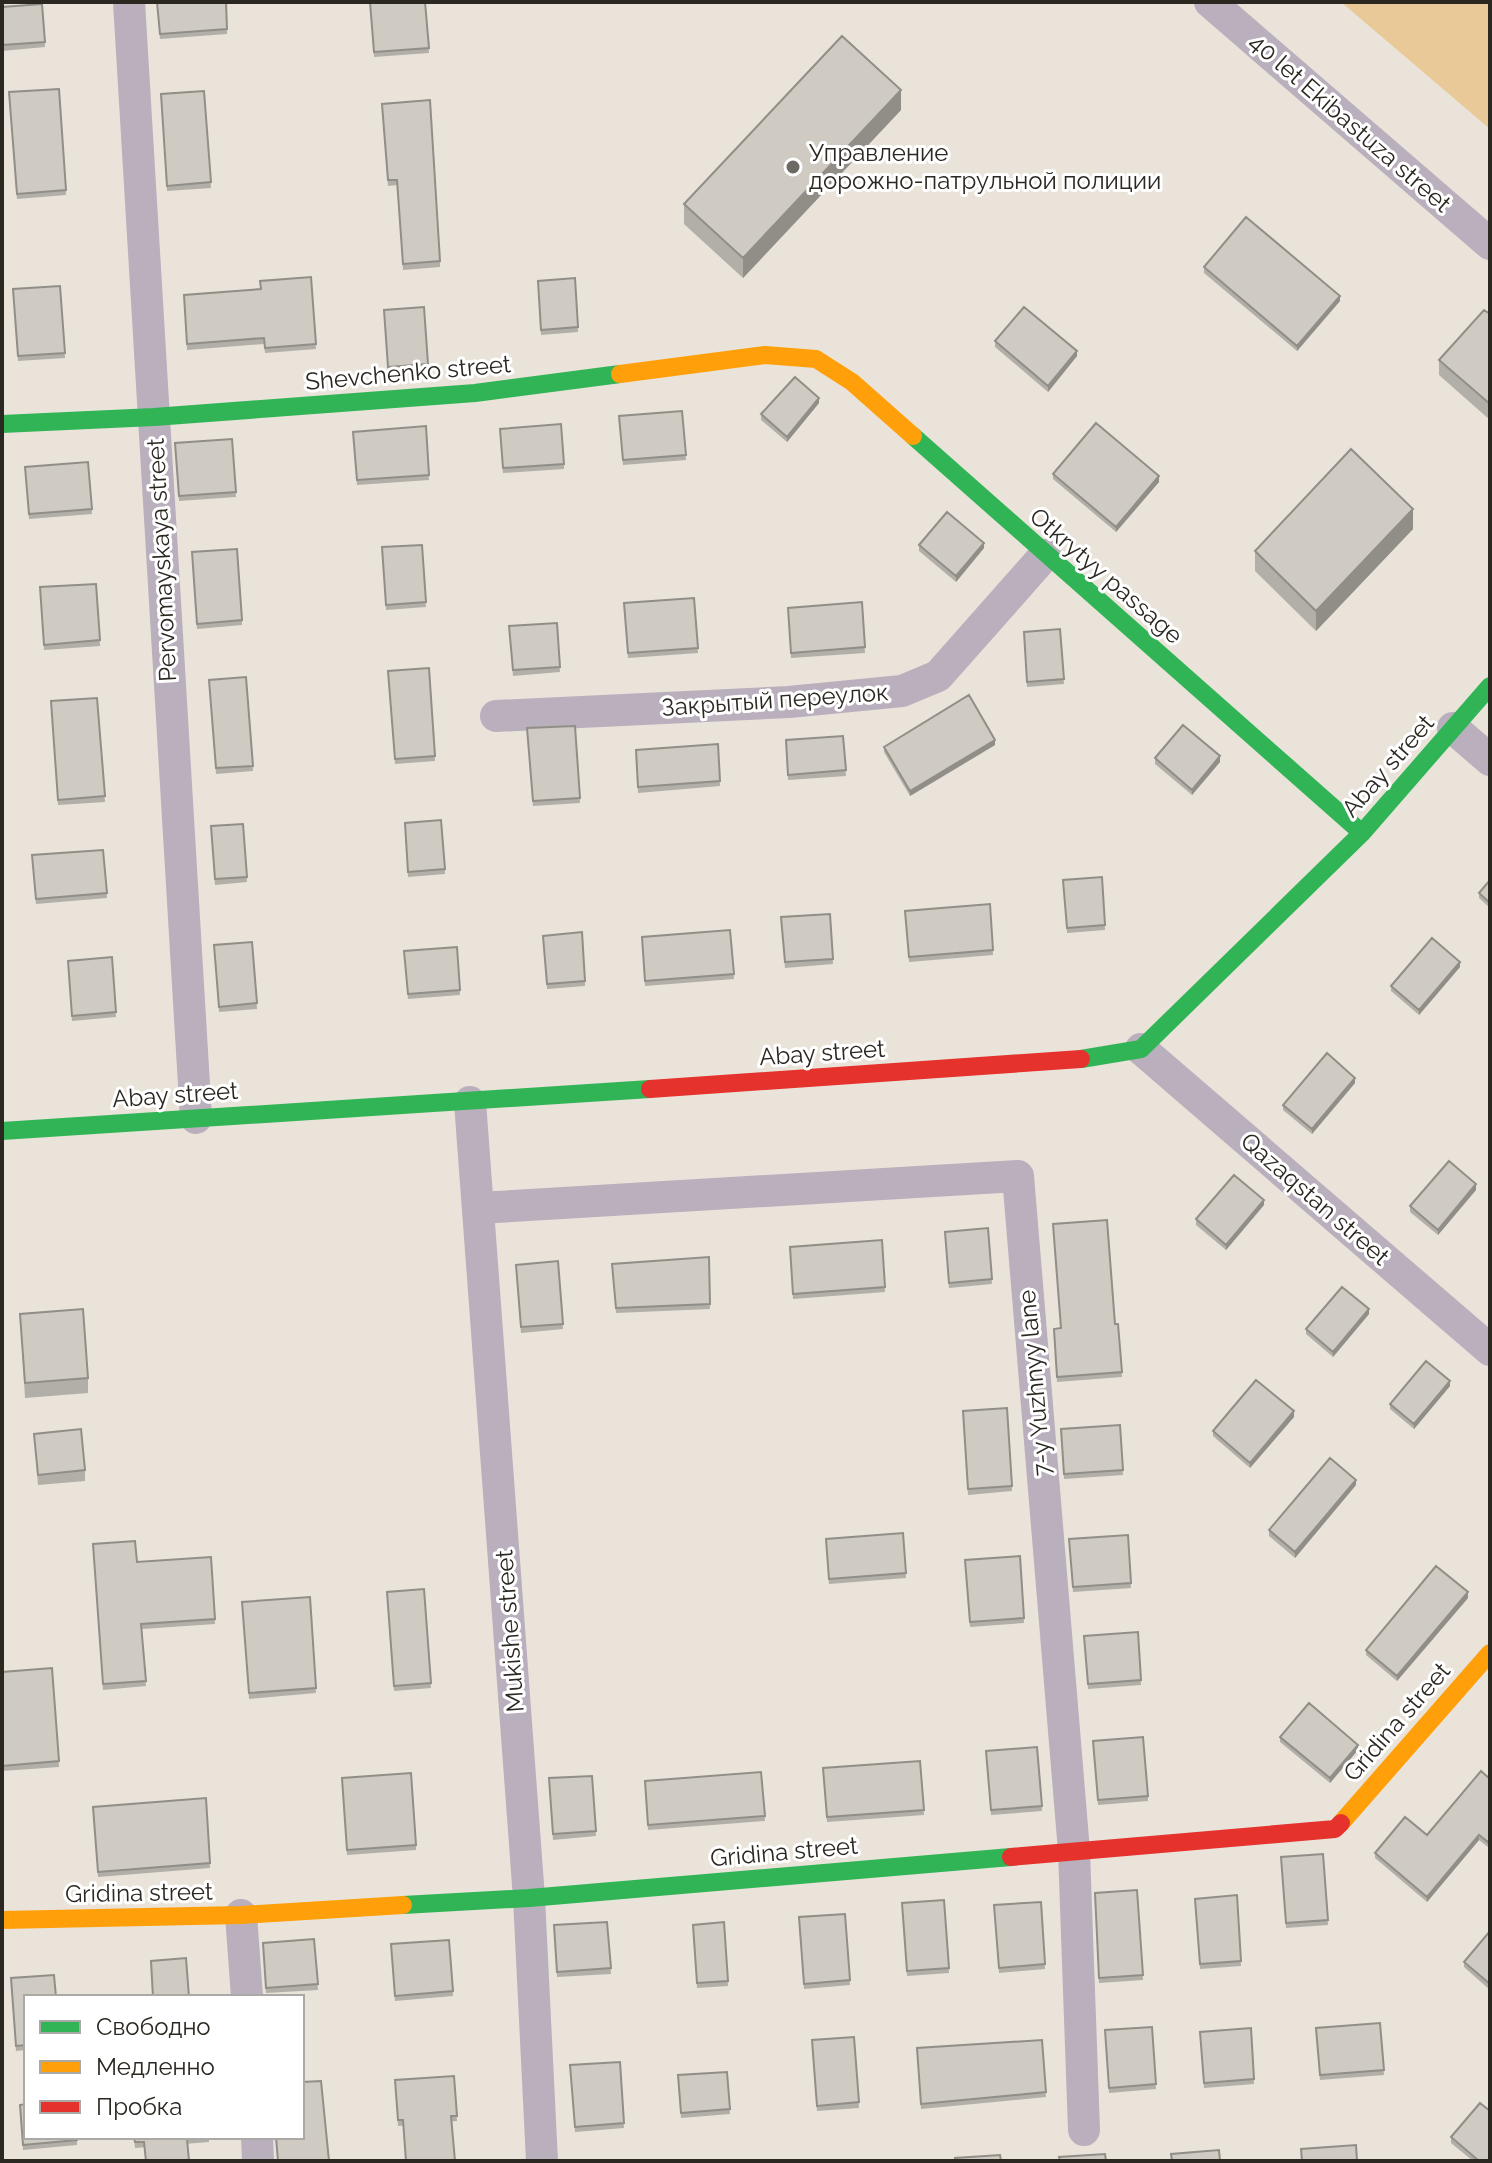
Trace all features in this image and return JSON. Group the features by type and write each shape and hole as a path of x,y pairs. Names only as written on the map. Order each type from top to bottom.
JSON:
{"street":[{"name":"Pervomayskaya street","path":"129,2 196,1118"},
{"name":"40 let Ekibastuza street","path":"1210,2 1490,244"},
{"name":"Shevchenko street","path":"2,424 154,417 475,393 765,355 816,359"},
{"name":"Otkrytyy passage","path":"816,359 852,382 1362,833"},
{"name":"Закрытый переулок","path":"496,716 789,702 902,691 938,676 1045,555"},
{"name":"Abay street","path":"2,1131 1062,1062 1141,1049 1362,833 1490,686"},
{"path":"1453,728 1490,760"},
{"name":"Qazaqstan street","path":"1141,1049 1490,1350"},
{"name":"Mukishe street","path":"470,1102 529,1898 542,2161"},
{"name":"7-y Yuzhnyy lane","path":"479,1208 1018,1176 1074,1851 1084,2130"},
{"name":"Gridina street","path":"2,1920 241,1915 529,1898 1335,1829 1490,1653"},
{"path":"241,1915 247,1995"},
{"path":"257,2139 258,2161"}],"shaded area":[{"path":"1341,2 1490,2 1490,129"}],"building":[{"path":"157,2 226,2 227,29 160,34"},
{"path":"370,2 425,2 429,48 374,52"},
{"path":"42,4 45,42 2,45 2,7"},
{"name":"Управление дорожно-патрульной полиции","path":"842,36 901,90 743,258 684,204"},
{"path":"59,89 66,190 17,194 9,92"},
{"path":"204,91 211,182 167,186 161,94"},
{"path":"430,100 440,261 403,264 397,180 388,180 382,104"},
{"path":"1246,217 1340,296 1297,346 1204,267"},
{"path":"311,277 316,344 265,348 264,338 187,344 184,295 261,289 260,281"},
{"path":"575,278 578,327 541,330 538,281"},
{"path":"60,286 65,353 18,356 13,289"},
{"path":"424,307 428,364 388,367 384,310"},
{"path":"1024,307 1077,351 1048,386 995,341"},
{"path":"1484,310 1490,314 1490,404 1439,360"},
{"path":"795,377 819,398 787,437 761,414"},
{"path":"682,411 686,455 623,460 619,416"},
{"path":"1096,423 1159,476 1116,527 1053,474"},
{"path":"561,424 564,464 503,468 500,429"},
{"path":"426,426 429,475 357,480 353,432"},
{"path":"232,439 236,492 179,496 175,443"},
{"path":"1351,449 1413,509 1316,611 1255,551"},
{"path":"88,462 92,509 29,514 25,467"},
{"path":"947,512 984,543 956,576 919,545"},
{"path":"422,545 426,602 386,605 382,547"},
{"path":"237,549 242,620 197,624 192,552"},
{"path":"96,584 100,640 44,645 40,587"},
{"path":"694,598 698,648 628,653 624,603"},
{"path":"862,602 865,647 791,653 788,608"},
{"path":"557,623 560,667 513,670 509,626"},
{"path":"1060,629 1064,679 1027,682 1024,632"},
{"path":"429,668 435,756 395,759 388,671"},
{"path":"246,677 253,766 216,768 209,680"},
{"path":"969,695 995,740 910,791 884,747"},
{"path":"97,698 105,796 58,800 51,701"},
{"path":"1183,725 1220,756 1192,790 1155,758"},
{"path":"575,726 580,798 533,801 527,728"},
{"path":"843,736 846,770 788,775 786,740"},
{"path":"718,744 720,781 638,787 636,750"},
{"path":"441,820 445,869 408,872 405,823"},
{"path":"243,824 247,877 215,879 211,826"},
{"path":"103,850 107,893 36,899 32,855"},
{"path":"1102,877 1105,925 1067,928 1063,880"},
{"path":"1490,880 1490,903 1479,893"},
{"path":"990,904 993,950 909,957 905,911"},
{"path":"830,914 833,959 785,962 781,917"},
{"path":"730,930 734,974 645,981 642,937"},
{"path":"582,932 585,981 547,984 543,936"},
{"path":"1432,938 1460,962 1419,1010 1391,986"},
{"path":"252,942 257,1003 219,1007 214,945"},
{"path":"457,947 460,990 408,994 404,951"},
{"path":"112,957 116,1012 72,1016 68,961"},
{"path":"1327,1053 1355,1078 1312,1129 1283,1105"},
{"path":"1449,1161 1476,1184 1438,1230 1410,1206"},
{"path":"1234,1175 1264,1200 1226,1245 1196,1219"},
{"path":"1107,1220 1122,1372 1057,1377 1054,1329 1061,1328 1053,1224"},
{"path":"988,1228 992,1279 949,1283 945,1232"},
{"path":"882,1240 885,1287 793,1294 790,1247"},
{"path":"709,1257 710,1304 616,1308 612,1264"},
{"path":"558,1261 563,1324 521,1327 516,1265"},
{"path":"1342,1287 1369,1309 1333,1352 1306,1329"},
{"path":"83,1309 88,1378 25,1383 20,1314"},
{"path":"1426,1361 1450,1381 1414,1424 1390,1404"},
{"path":"1256,1380 1294,1411 1250,1463 1213,1431"},
{"path":"1007,1408 1012,1486 968,1489 963,1411"},
{"path":"1120,1425 1123,1470 1064,1474 1061,1429"},
{"path":"81,1429 85,1470 38,1475 34,1434"},
{"path":"1330,1458 1356,1480 1295,1552 1269,1530"},
{"path":"903,1533 906,1573 829,1579 826,1539"},
{"path":"1128,1535 1131,1583 1073,1587 1069,1539"},
{"path":"135,1541 137,1562 211,1557 215,1619 141,1624 146,1681 103,1684 93,1544"},
{"path":"1020,1556 1024,1618 970,1622 965,1560"},
{"path":"1436,1566 1468,1592 1397,1676 1366,1650"},
{"path":"424,1589 431,1683 394,1686 387,1592"},
{"path":"310,1597 316,1688 249,1693 242,1602"},
{"path":"1138,1632 1141,1680 1088,1684 1084,1636"},
{"path":"52,1668 59,1761 2,1766 2,1672"},
{"path":"1309,1703 1358,1745 1330,1778 1280,1737"},
{"path":"1143,1737 1148,1796 1098,1800 1093,1741"},
{"path":"1037,1747 1042,1806 991,1810 986,1751"},
{"path":"920,1761 924,1810 827,1817 823,1768"},
{"path":"1481,1771 1490,1779 1490,1839 1488,1842 1479,1835 1427,1897 1375,1853 1405,1817 1427,1835"},
{"path":"761,1772 765,1816 648,1825 645,1781"},
{"path":"411,1773 416,1845 347,1850 342,1778"},
{"path":"592,1776 596,1831 553,1834 549,1778"},
{"path":"206,1798 210,1863 98,1872 93,1807"},
{"path":"1323,1854 1328,1920 1286,1923 1281,1857"},
{"path":"1137,1890 1143,1975 1099,1978 1095,1893"},
{"path":"1237,1895 1241,1961 1200,1964 1195,1899"},
{"path":"944,1900 949,1968 907,1971 902,1903"},
{"path":"1041,1902 1045,1964 999,1968 994,1905"},
{"path":"845,1914 850,1980 804,1984 799,1917"},
{"path":"607,1922 611,1968 557,1972 554,1925"},
{"path":"724,1922 728,1981 697,1983 693,1925"},
{"path":"1490,1931 1490,1984 1464,1962"},
{"path":"314,1939 318,1984 266,1988 263,1943"},
{"path":"449,1940 453,1991 395,1996 391,1944"},
{"path":"186,1958 189,1995 153,1995 151,1961"},
{"path":"54,1975 56,1995 24,1995 24,2045 16,2046 11,1978"},
{"path":"1380,2023 1384,2070 1320,2075 1316,2028"},
{"path":"1152,2027 1156,2084 1109,2088 1105,2030"},
{"path":"1251,2028 1254,2079 1204,2083 1200,2032"},
{"path":"854,2037 859,2102 817,2106 812,2040"},
{"path":"1042,2040 1046,2092 921,2104 917,2048"},
{"path":"620,2062 624,2123 575,2127 570,2065"},
{"path":"727,2072 730,2109 681,2113 678,2075"},
{"path":"454,2076 457,2116 451,2116 455,2161 406,2161 403,2120 398,2120 395,2080"},
{"path":"321,2081 329,2161 278,2161 276,2139 304,2139 304,2082"},
{"path":"1480,2103 1490,2111 1490,2161 1479,2161 1451,2137"},
{"path":"24,2104 24,2139 77,2140 23,2145 20,2105"},
{"path":"134,2139 187,2139 189,2161 146,2161 144,2142 135,2142"},
{"path":"1356,2145 1357,2161 1302,2161 1301,2149"},
{"path":"1219,2150 1220,2161 1172,2161 1171,2154"},
{"path":"1105,2154 1106,2161 1060,2161 1059,2157"},
{"path":"1000,2155 1001,2161 955,2161 955,2158"}],"traffic: fast":[{"path":"2,424 154,417 475,393 620,374"},
{"path":"913,436 1362,833"},
{"path":"1081,1059 1141,1049 1362,833 1490,686"},
{"path":"2,1131 650,1089"},
{"path":"403,1905 529,1898 1011,1857"}],"traffic: slow":[{"path":"620,374 765,355 816,359 852,382 913,436"},
{"path":"1341,1823 1490,1653"},
{"path":"2,1920 241,1915 403,1905"}],"traffic: jam":[{"path":"650,1089 1081,1059"},
{"path":"1011,1857 1335,1829 1341,1823"}],"place":[{"name":"Управление дорожно-патрульной полиции","path":"793,167"}]}
